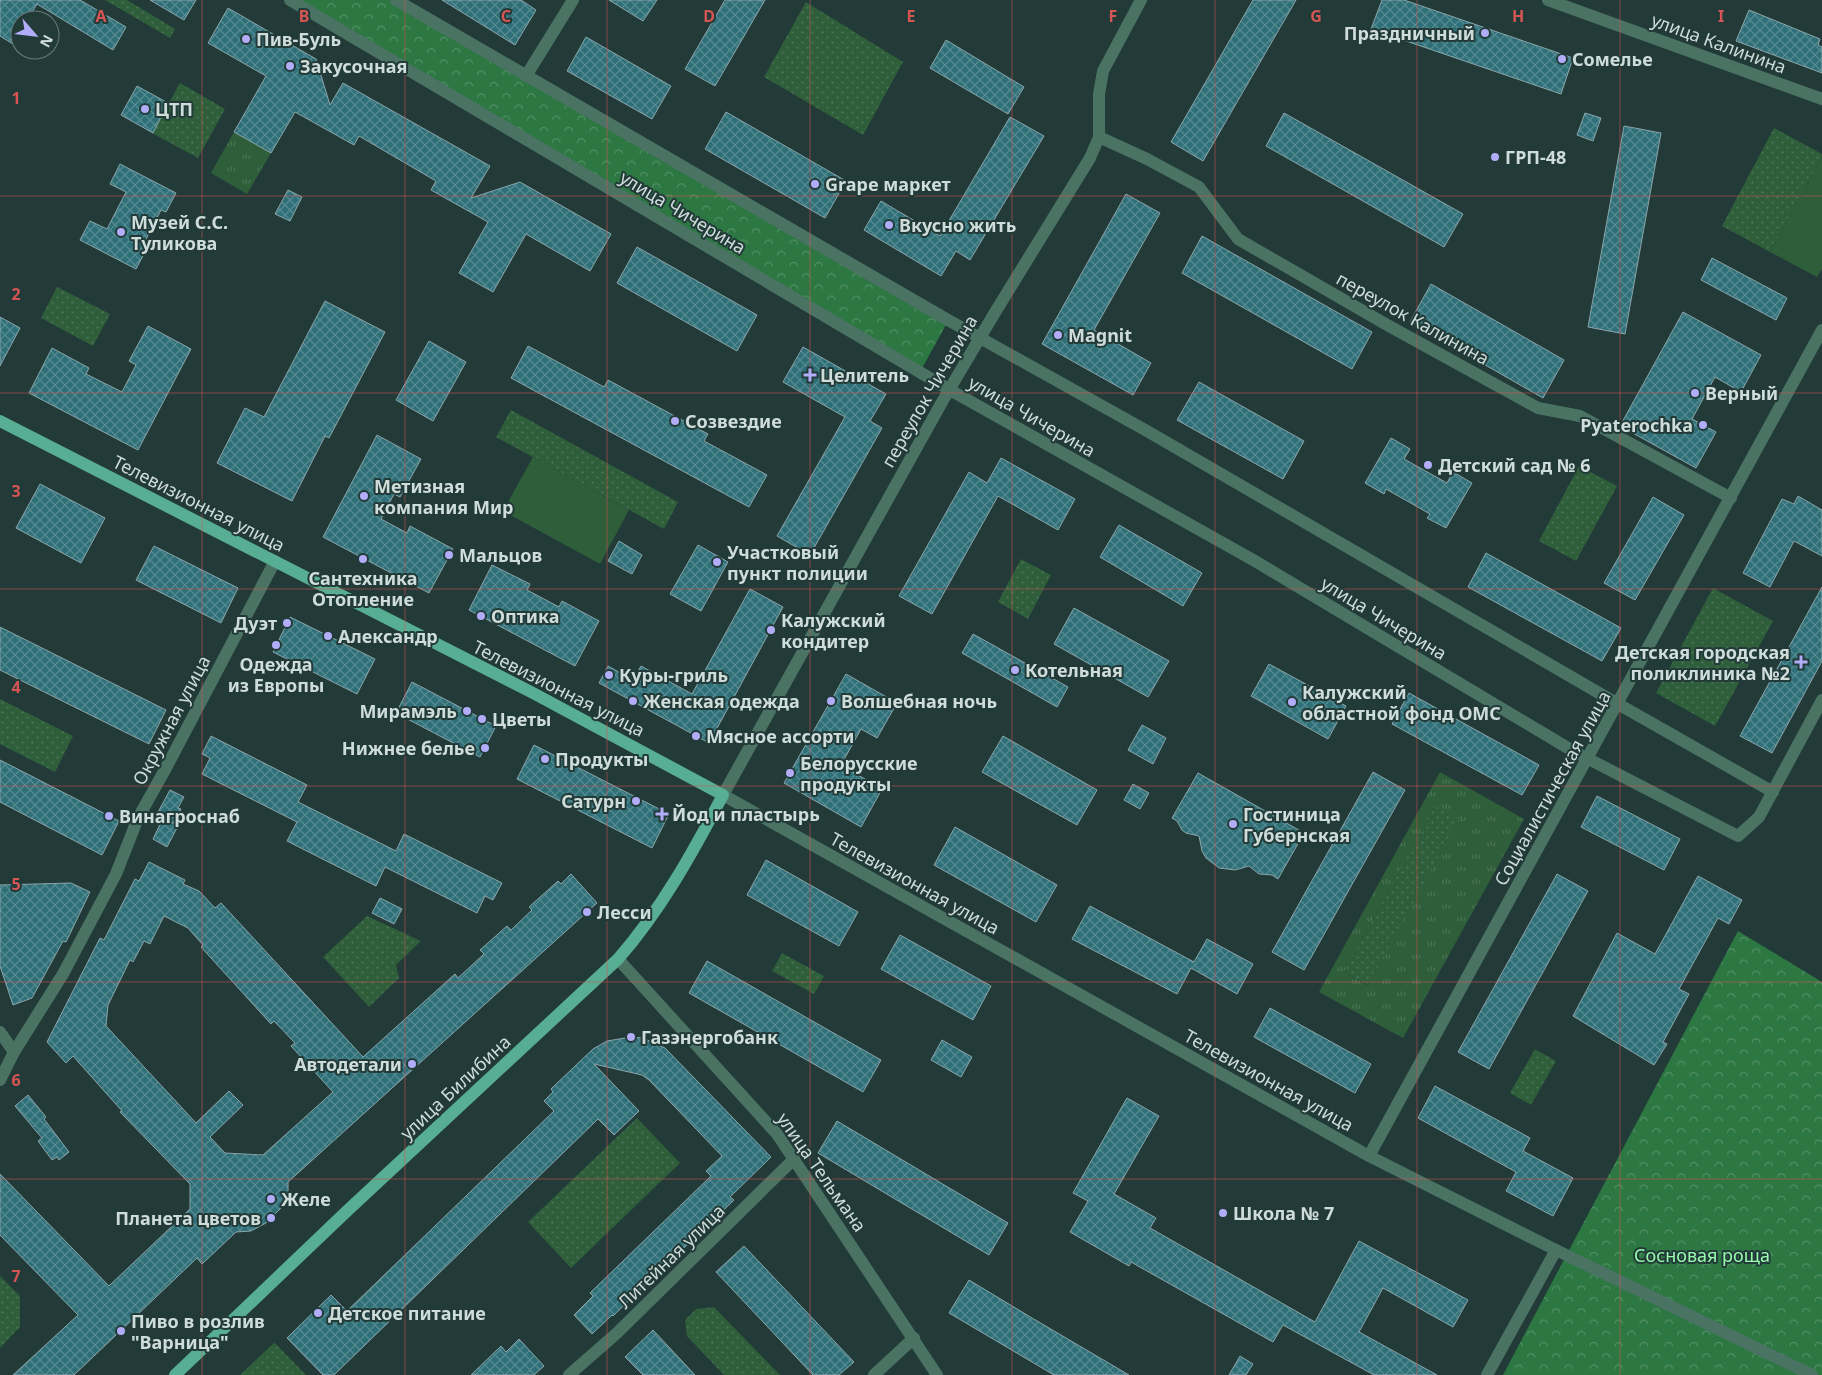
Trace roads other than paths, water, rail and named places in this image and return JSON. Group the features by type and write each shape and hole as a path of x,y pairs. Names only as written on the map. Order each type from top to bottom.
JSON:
{"main road":[{"name":"Телевизионная улица","path":"0,421 566,710 722,795"},
{"name":"улица Билибина","path":"175,1375 347,1211 618,959 651,917 698,842 722,795"}],"street":[{"name":"улица Чичерина","path":"290,0 950,390 1255,561 1588,759 1738,836 1759,817 1773,792"},
{"path":"396,0 980,338 1147,431 1773,792 1822,700"},
{"path":"526,76 573,0"},
{"name":"переулок Чичерина","path":"722,795 849,566 980,338 1090,158 1100,137 1099,94 1103,71 1141,0"},
{"name":"улица Калинина","path":"1548,0 1822,99"},
{"name":"переулок Калинина","path":"1100,137 1147,158 1198,187 1238,239 1389,326 1538,408 1580,416 1731,498"},
{"name":"Социалистическая улица","path":"1369,1156 1822,330"},
{"name":"Окружная улица","path":"0,1080 14,1052 64,974 116,874 138,818 275,561"},
{"name":"Телевизионная улица","path":"722,795 1369,1156 1812,1375"},
{"name":"улица Тельмана","path":"618,959 777,1134 938,1375"},
{"path":"0,1032 14,1052"},
{"name":"Литейная улица","path":"570,1375 617,1333 794,1159"},
{"path":"1487,1375 1556,1250"},
{"path":"874,1375 914,1338"}],"place":[{"name":"Праздничный","path":"1485,33"},
{"name":"Пив-Буль","path":"246,39"},
{"name":"Сомелье","path":"1562,59"},
{"name":"Закусочная","path":"290,66"},
{"name":"ЦТП","path":"145,109"},
{"name":"ГРП-48","path":"1495,157"},
{"name":"Grape маркет","path":"815,184"},
{"name":"Вкусно жить","path":"889,225"},
{"name":"Музей С.С. Туликова","path":"121,232"},
{"name":"Magnit","path":"1058,335"},
{"name":"Целитель","path":"810,375"},
{"name":"Верный","path":"1695,393"},
{"name":"Созвездие","path":"675,421"},
{"name":"Pyaterochka","path":"1703,425"},
{"name":"Детский сад № 6","path":"1428,465"},
{"name":"Метизная компания Мир","path":"364,496"},
{"name":"Мальцов","path":"449,555"},
{"name":"Сантехника Отопление","path":"363,559"},
{"name":"Участковый пункт полиции","path":"717,562"},
{"name":"Оптика","path":"481,616"},
{"name":"Дуэт","path":"287,623"},
{"name":"Калужский кондитер","path":"771,630"},
{"name":"Александр","path":"328,636"},
{"name":"Одежда из Европы","path":"276,645"},
{"name":"Детская городская поликлиника №2","path":"1801,662"},
{"name":"Котельная","path":"1015,670"},
{"name":"Куры-гриль","path":"609,675"},
{"name":"Женская одежда","path":"633,701"},
{"name":"Волшебная ночь","path":"831,701"},
{"name":"Калужский областной фонд ОМС","path":"1292,702"},
{"name":"Мирамэль","path":"467,711"},
{"name":"Цветы","path":"482,719"},
{"name":"Мясное ассорти","path":"696,736"},
{"name":"Нижнее белье","path":"485,748"},
{"name":"Продукты","path":"545,759"},
{"name":"Белорусские продукты","path":"790,773"},
{"name":"Сатурн","path":"636,801"},
{"name":"Йод и пластырь","path":"662,814"},
{"name":"Винагроснаб","path":"109,816"},
{"name":"Гостиница Губернская","path":"1233,824"},
{"name":"Лесси","path":"587,912"},
{"name":"Газэнергобанк","path":"631,1037"},
{"name":"Автодетали","path":"412,1064"},
{"name":"Желе","path":"271,1199"},
{"name":"Школа № 7","path":"1223,1213"},
{"name":"Планета цветов","path":"271,1218"},
{"name":"Детское питание","path":"318,1313"},
{"name":"Пиво в розлив \"Варница\"","path":"121,1331"}],"park label":[{"name":"Сосновая роща","path":"1702,1255"}]}
